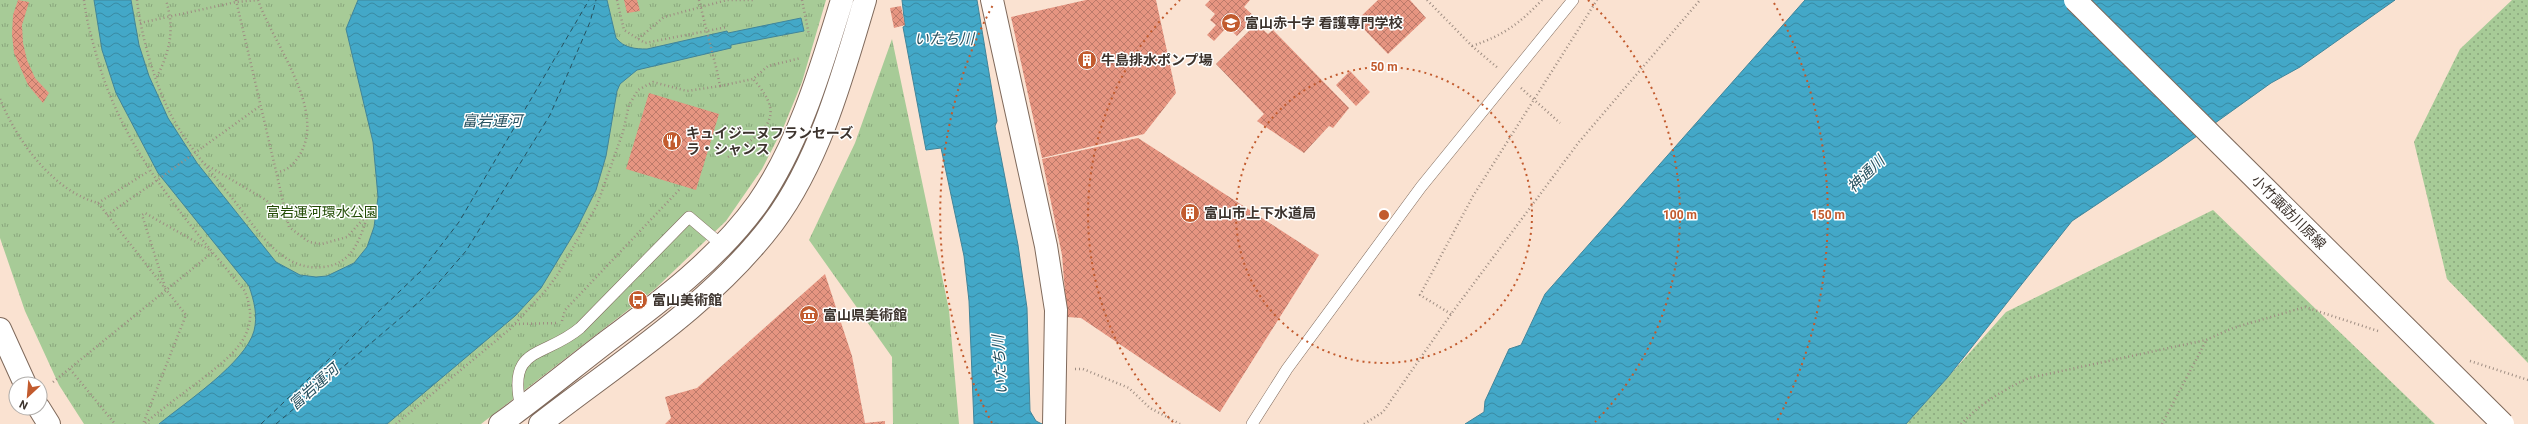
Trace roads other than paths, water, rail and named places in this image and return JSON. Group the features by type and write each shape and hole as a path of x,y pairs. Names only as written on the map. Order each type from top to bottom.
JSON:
{"street":[{"path":"500,424 527,416 722,245 758,201 800,124 819,74 842,0"},
{"path":"540,424 667,328 740,262 774,222 799,181 837,92 865,0"},
{"path":"992,0 1046,246 1056,310 1054,424"},
{"name":"小竹諏訪川原線","path":"2074,0 2503,424"},
{"path":"0,329 21,376"}],"lane":[{"path":"1252,424 1287,369 1421,187 1574,0"},
{"path":"527,416 517,389 520,367 527,358 544,347 570,337 689,217 722,245"}],"water":[{"name":"富岩運河","path":"94,0 131,0 139,45 149,76 168,118 197,163 276,262 300,275 316,277 327,276 354,263 367,247 374,227 378,197 373,142 346,29 358,0 607,0 616,38 626,46 638,49 647,49 727,31 728,33 801,18 804,31 731,45 731,48 637,70 620,84 617,91 606,156 596,190 576,230 541,288 515,316 387,424 159,424 199,393 227,369 239,356 254,331 256,319 255,308 249,286 158,173 116,93 102,50"},
{"name":"いたち川","path":"902,0 977,0 997,121 995,126 1018,245 1027,308 1030,411 1036,421 1042,424 974,424 969,301 964,256 941,148 926,150 903,27 905,26"},
{"name":"神通川","path":"1805,0 2395,0 2300,67 2271,83 2162,161 2072,221 1948,377 1906,424 1465,424 1484,412 1485,401 1509,349 1521,345 1545,294"}],"place":[{"name":"富山赤十字 看護専門学校","path":"1231,23"},
{"name":"牛島排水ポンプ場","path":"1087,60"},
{"name":"キュイジーヌフランセーズ ラ・シャンス","path":"672,141"},
{"name":"富山市上下水道局","path":"1190,213"},
{"name":"富山美術館","path":"638,300"},
{"name":"富山県美術館","path":"809,315"}],"park label":[{"name":"富岩運河環水公園","path":"322,212"}]}
